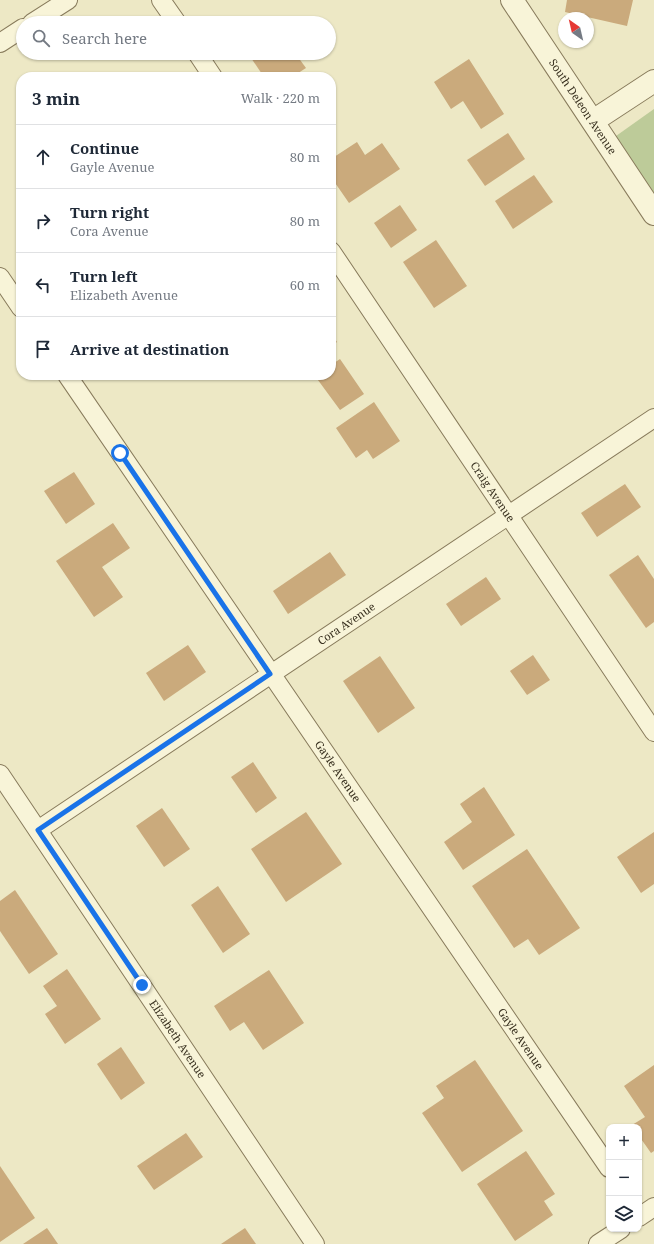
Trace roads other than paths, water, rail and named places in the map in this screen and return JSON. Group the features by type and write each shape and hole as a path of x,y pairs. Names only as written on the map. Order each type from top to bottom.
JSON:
{"street":[{"path":"43,16 68,0"},
{"path":"161,0 172,16"},
{"name":"South Deleon Avenue","path":"512,0 654,214"},
{"path":"0,43 16,33"},
{"path":"202,60 210,72"},
{"path":"593,121 654,81"},
{"name":"Craig Avenue","path":"336,258 654,732"},
{"path":"0,277 16,301"},
{"name":"Gayle Avenue","path":"70,380 606,1164"},
{"name":"Cora Avenue","path":"38,830 654,418"},
{"name":"Elizabeth Avenue","path":"0,774 315,1244"},
{"path":"598,1244 616,1232"}]}
